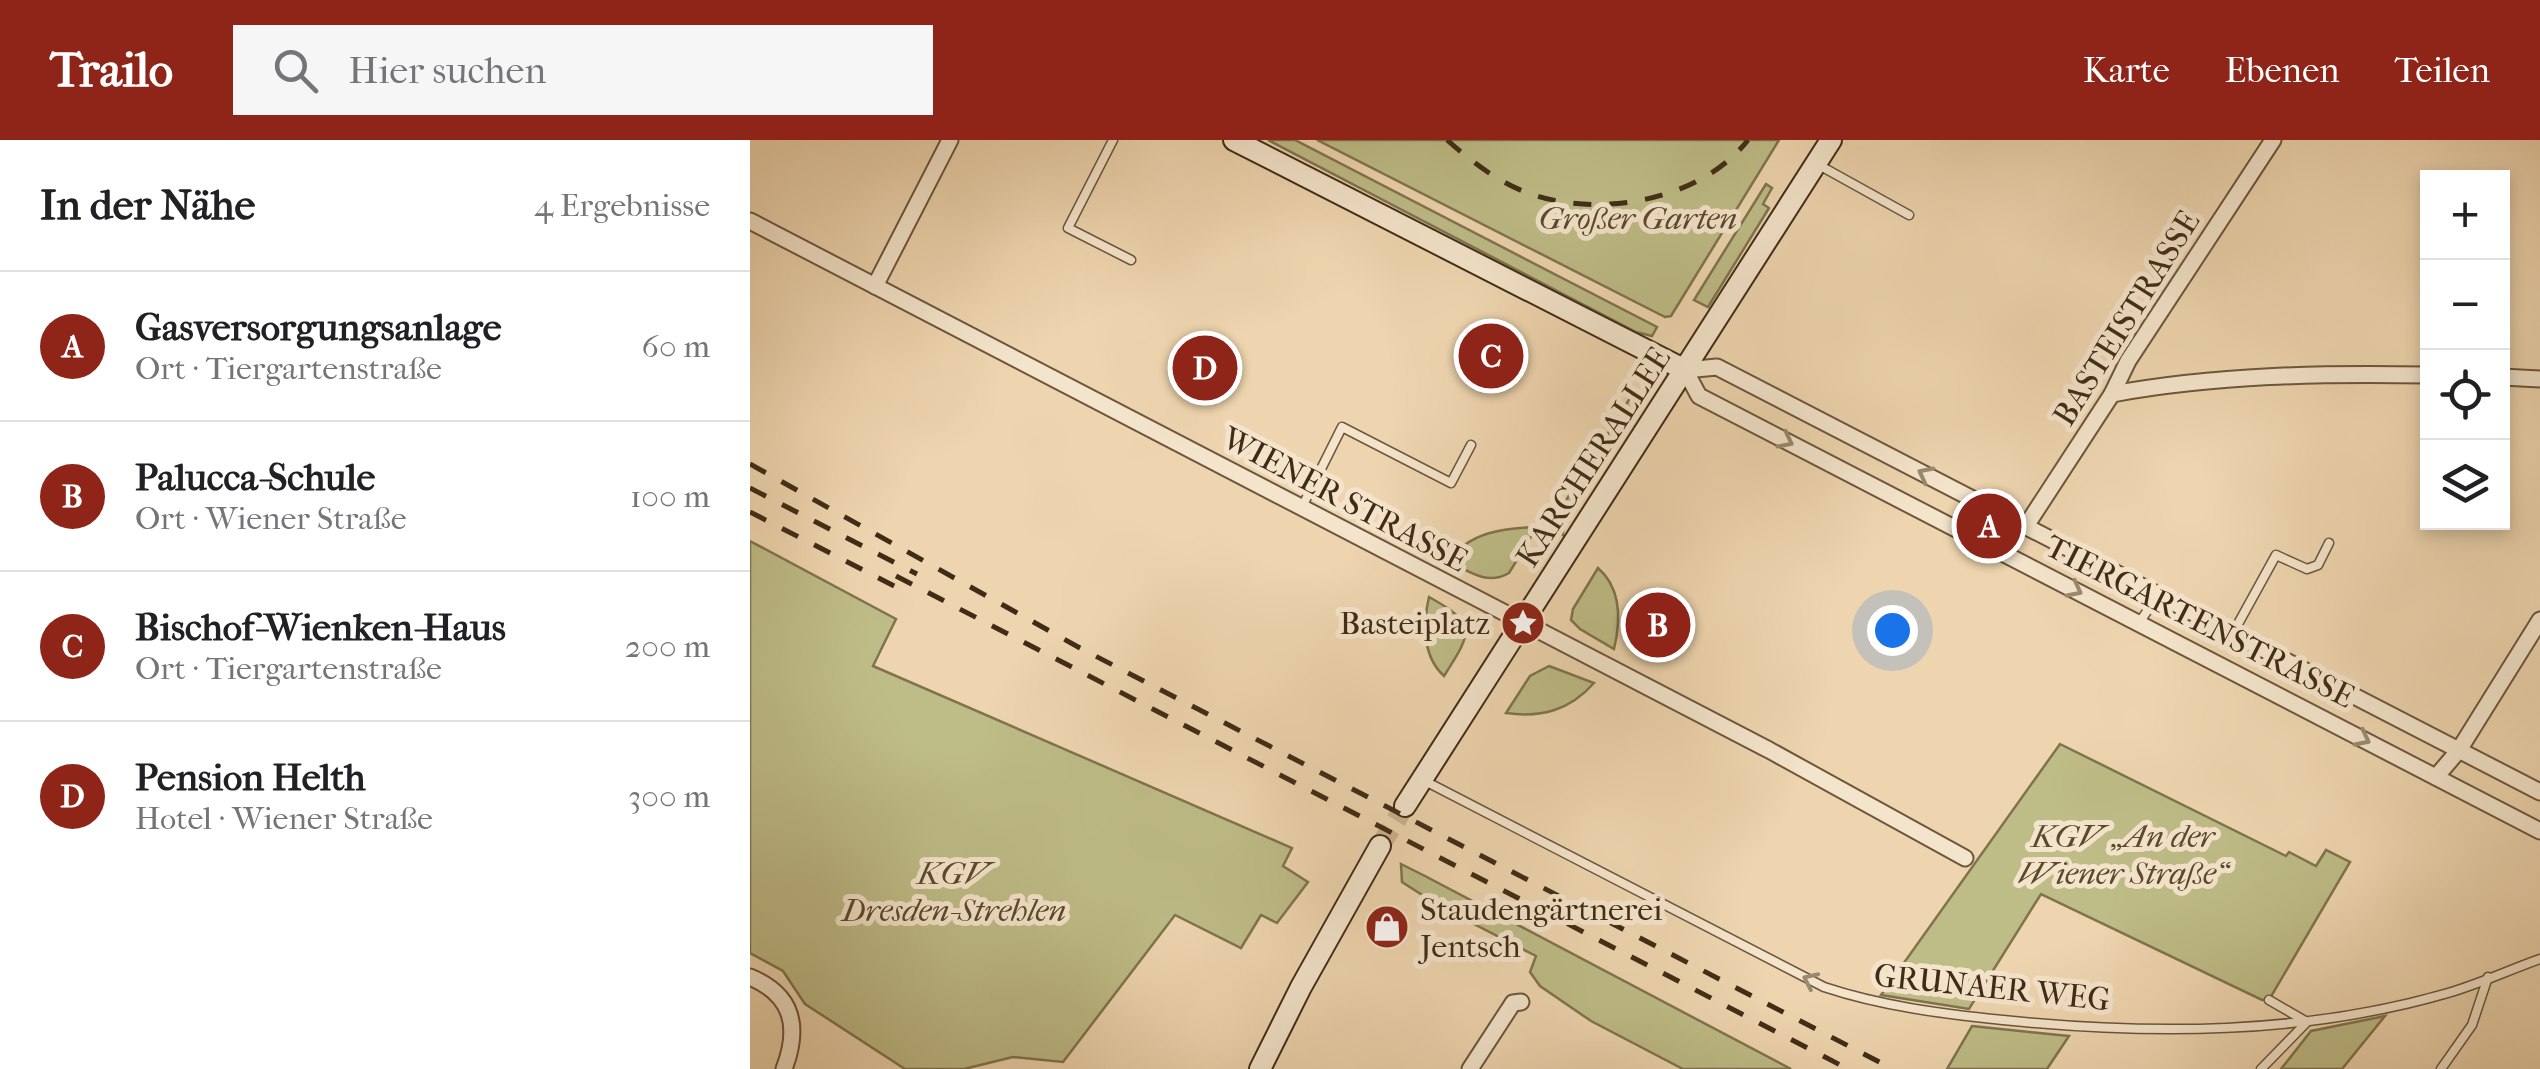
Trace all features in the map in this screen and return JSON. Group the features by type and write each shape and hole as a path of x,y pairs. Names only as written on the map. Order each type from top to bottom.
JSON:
{"main road":[{"name":"TIERGARTENSTRASSE","path":"1234,140 1685,370"},
{"name":"KARCHERALLEE","path":"1405,806 1832,140"},
{"path":"1260,1069 1380,846"}],"street":[{"path":"875,286 950,140"},
{"name":"BASTEISTRASSE","path":"2026,526 2272,140"},
{"name":"WIENER STRASSE","path":"750,221 1769,750 1965,858"},
{"name":"TIERGARTENSTRASSE","path":"2540,792 1717,366 1685,370 1699,396 2540,831"},
{"path":"2112,394 2167,384 2252,377 2420,375"},
{"path":"2510,378 2540,380"},
{"path":"2436,777 2459,750 2540,620"},
{"path":"750,978 768,985 789,1008 792,1043 784,1069"},
{"path":"1470,1069 1513,1003 1521,1002"}],"lane":[{"path":"1113,140 1068,228 1132,260"},
{"path":"1816,164 1909,216"},
{"path":"1302,507 1342,426 1451,483 1471,445"},
{"path":"2233,634 2276,554 2308,568 2318,565 2329,543"},
{"path":"2139,624 2158,594"},
{"name":"GRUNAER WEG","path":"1422,780 1824,987 1879,1002 2042,1024 2240,1028 2307,1022 2433,997 2540,959"},
{"path":"2441,1069 2472,1025 2488,978"},
{"path":"2261,1069 2307,1022 2269,1000"}],"green space":[{"path":"1268,140 1295,140 1657,327 1652,336 1636,332"},
{"name":"Großer Garten","path":"1317,140 1779,140 1671,316 1665,317"},
{"path":"1766,184 1772,188 1763,204 1769,208 1708,307 1694,300"},
{"path":"1630,398 1642,406 1636,407 1563,524 1563,535 1550,526"},
{"path":"1537,527 1509,573 1501,577 1478,576 1448,561 1477,538"},
{"name":"KGV Dresden-Strehlen","path":"750,541 896,619 873,666 1292,848 1283,866 1308,882 1277,923 1261,915 1241,948 1175,915 1063,1062 1013,1057 964,1069 905,1069 805,1004 783,971 750,953"},
{"path":"1598,568 1611,585 1617,605 1614,649 1571,620 1573,609"},
{"path":"1429,597 1456,615 1465,630 1460,649 1444,676 1432,659 1426,639"},
{"path":"1549,666 1594,683 1575,700 1554,710 1506,713 1530,676"},
{"name":"KGV „An der Wiener Straße“","path":"2060,744 2286,856 2289,852 2316,866 2326,850 2350,862 2269,1000 2041,894 1969,1009 1881,995"},
{"path":"1401,864 1791,1069 1683,1069 1591,1021 1540,986 1530,972 1536,956 1441,907 1402,882"},
{"path":"2385,1016 2342,1069 2281,1069 2311,1031"},
{"path":"1972,1026 2069,1036 2047,1069 1947,1069"}],"tunnel":[{"path":"1380,846 1405,806"}],"railway":[{"path":"1447,140 1489,173 1524,192 1593,204 1651,198 1679,189 1729,160 1748,140"},
{"path":"750,464 1080,648 1893,1069"},
{"path":"750,488 917,574"},
{"path":"750,512 908,593"},
{"path":"896,576 1848,1069"}],"place":[{"name":"Bischof-Wienken-Haus","path":"1491,356"},
{"name":"Pension Helth","path":"1205,368"},
{"name":"Gasversorgungsanlage","path":"1989,526"},
{"name":"Basteiplatz","path":"1523,623"},
{"name":"Palucca-Schule","path":"1658,625"},
{"name":"Staudengärtnerei Jentsch","path":"1387,927"}]}
